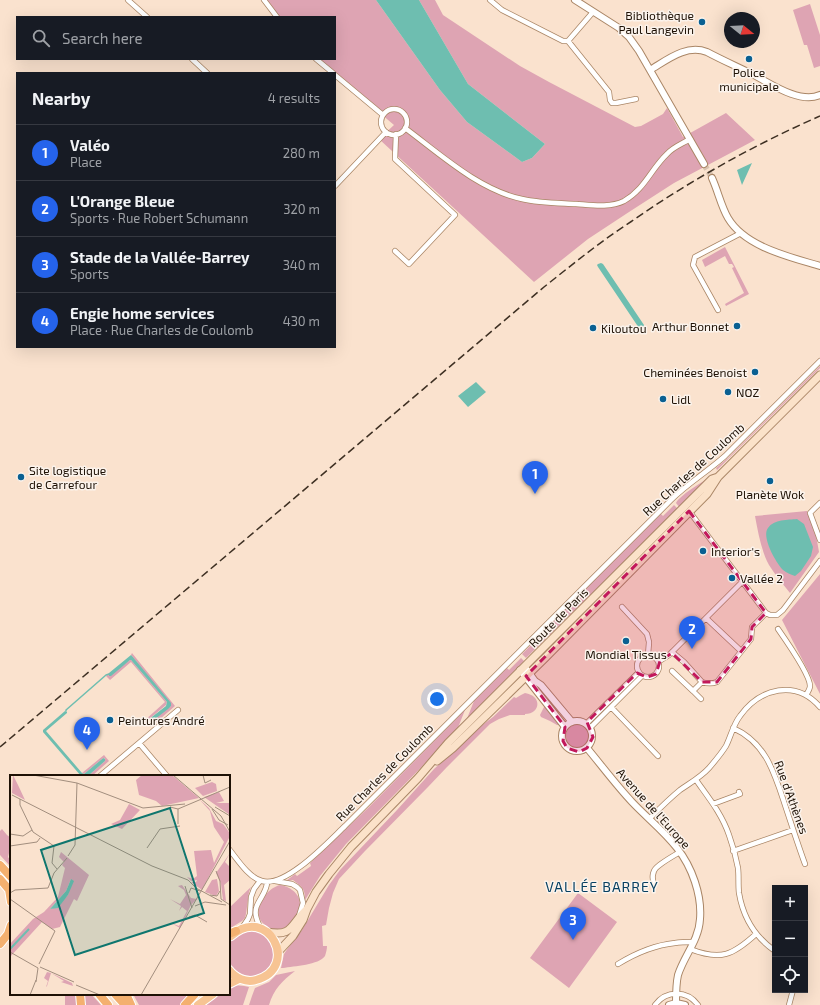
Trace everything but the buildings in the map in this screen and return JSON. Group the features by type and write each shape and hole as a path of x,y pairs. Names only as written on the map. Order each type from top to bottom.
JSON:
{"highway":[{"path":"0,865 10,876"},
{"path":"0,879 10,891"},
{"path":"0,944 8,934 10,928"},
{"path":"80,995 81,1005"},
{"path":"100,995 108,1005"},
{"path":"116,995 125,1005"},
{"path":"126,995 131,1005"},
{"path":"185,1005 194,995"}],"main road":[{"name":"Route de Paris","path":"418,778 453,748 624,579 707,494 718,478 820,375"},
{"name":"Route de Paris","path":"278,952 293,936 303,920 316,892 350,848 418,778 448,743 712,479 718,478"},
{"name":"Route de Paris","path":"264,930 275,934 287,932 292,928 299,916 307,909"},
{"path":"230,971 239,979 254,981 265,977 272,972 277,962 277,946 274,939 264,930 252,927 236,931"},
{"path":"230,984 239,979"},
{"path":"189,1005 199,995"},
{"path":"198,1005 212,995"}],"street":[{"path":"128,0 146,16"},
{"path":"264,0 276,16"},
{"path":"490,0 502,10 563,41 568,41 609,92 612,103 636,99"},
{"path":"575,0 619,28 629,37 639,51 704,164"},
{"path":"568,41 593,12"},
{"path":"650,70 684,51 692,49 700,50 707,52 787,92 807,98 814,98 820,95"},
{"path":"193,60 206,72"},
{"path":"317,60 332,72"},
{"path":"336,76 383,115"},
{"path":"388,110 399,110 405,114 407,118 407,125 405,128 400,133 393,135 386,132 382,124 383,115 388,110"},
{"path":"405,128 476,180 506,194 534,202 602,205 618,203 629,198 646,182 659,163 669,152 690,139"},
{"path":"336,185 386,132"},
{"path":"394,251 409,264 454,215 395,159 396,134"},
{"path":"712,178 726,214 741,233 761,245 775,251 820,266"},
{"path":"718,310 693,265 695,257 741,233"},
{"name":"Rue Charles de Coulomb","path":"260,881 275,881 295,870 335,836 671,500 725,456 820,361"},
{"path":"690,501 689,511 766,613 772,616 780,613 820,561"},
{"path":"820,503 810,513 820,540"},
{"path":"658,661 672,652 742,582"},
{"path":"622,607 647,634 649,640 648,655"},
{"path":"672,652 684,662 702,682 710,684 717,682 751,639 752,627 766,613"},
{"path":"706,618 741,652"},
{"path":"778,629 801,664 809,681 810,687 806,695"},
{"path":"643,656 654,656 658,661 660,668 656,674 650,677 640,674 637,667 639,660 643,656"},
{"path":"522,669 541,685 572,722"},
{"path":"672,671 701,699"},
{"path":"588,726 611,707 640,674"},
{"path":"588,726 640,674"},
{"path":"528,675 565,727"},
{"path":"693,691 702,682"},
{"path":"649,819 673,796 708,770 726,746 733,728 740,716 746,708 758,698 775,690 788,689 806,695 813,699 820,707"},
{"path":"611,707 658,756"},
{"path":"101,775 178,710"},
{"path":"581,721 588,726 592,734 592,740 587,748 576,752 565,746 562,741 562,736 565,727 572,722 581,721"},
{"name":"Rue d'Athènes","path":"733,728 739,730 751,739 762,751 769,762 805,864"},
{"path":"139,743 166,775"},
{"name":"Avenue de l'Europe","path":"587,748 626,795 673,843 680,852 696,886 699,903 700,925 694,942 678,976 676,984 676,1003"},
{"path":"696,780 713,804 729,835 738,867 739,891 746,917 756,934 772,948"},
{"path":"713,804 740,794 739,792"},
{"path":"734,851 793,830"},
{"path":"230,850 252,875 260,881 254,889 251,897 250,914 248,919 236,931"},
{"path":"654,884 652,880 655,869 680,852"},
{"path":"275,881 292,884 300,890 303,903 299,916"},
{"path":"264,930 256,916 256,911 257,905 266,889 267,882"},
{"path":"690,949 718,955 727,953 748,943 756,934"},
{"path":"618,964 654,947 674,943 694,942"},
{"path":"655,1005 665,996 676,993 684,994 692,998 698,1005"},
{"path":"789,1005 792,993"},
{"path":"669,1005 676,1003 685,1005"}],"highlighted area":[{"path":"689,511 766,613 752,627 751,639 717,682 702,682 672,653 660,661 656,674 647,677 637,673 587,722 593,737 587,748 579,752 567,748 563,741 565,727 526,676"}],"shaded area":[{"path":"264,0 376,0 440,90 467,122 522,162 532,158 545,144 468,84 419,0 435,0 443,15 520,66 635,127 641,126 663,114 667,108 683,137 726,113 755,140 674,183 588,239 534,282 379,139 394,125 336,76 336,72 331,72 317,60 336,60 336,16 276,16"},
{"path":"810,4 820,35 820,66 814,68 807,45 804,45 793,10"},
{"path":"725,247 749,294 726,306 725,304 744,293 732,268 734,267 732,264 729,264 725,256 705,267 702,260"},
{"path":"820,366 820,368 711,476 717,470 716,468 728,458"},
{"path":"710,477 680,508 676,503 678,500 691,489"},
{"path":"674,505 679,510 526,658 522,654 544,632 543,631 661,514 663,516"},
{"path":"807,511 816,535 819,552 790,593 766,559 760,541 755,516"},
{"path":"820,574 820,694 782,620"},
{"path":"132,653 175,706 152,726 151,724 148,726 144,721 165,702 131,662 110,680 106,676 131,660 167,702 166,705 147,722 171,706 131,655"},
{"path":"521,658 524,661 466,721 474,701 507,668 509,670"},
{"path":"525,693 531,695 537,701 534,711 525,715 510,715 490,724 339,879 333,893 326,925 322,926 323,946 327,946 325,956 322,959 312,963 281,968 284,954 302,930 329,885 340,870 434,769 514,697 516,698"},
{"path":"544,707 546,707 559,725 541,717 540,715"},
{"path":"465,710 457,730 452,736 346,844 320,876 305,900 304,890 301,886 293,880 286,881 295,874 297,876 311,866 310,863 369,807"},
{"path":"578,724 583,725 589,731 589,741 583,747 578,748 573,747 567,741 566,736 567,731 573,725"},
{"path":"104,755 109,761 93,775 89,775 105,761 105,758 84,774 82,773"},
{"path":"2,829 10,837 10,850 8,857 10,860 10,866 0,855 0,831"},
{"path":"280,885 294,891 299,897 300,905 297,916 289,925 284,928 274,929 268,927 262,922 259,916 259,910 266,894 270,890"},
{"path":"251,887 245,918 230,928 230,907"},
{"path":"578,893 617,922 569,988 530,958"},
{"path":"251,930 264,934 270,940 274,953 270,966 260,974 251,976 242,974 232,966 230,962 230,944 238,934 242,932"},
{"path":"295,971 279,986 273,994 269,1005 249,1005 255,988 269,982 276,975"},
{"path":"234,985 249,987 243,1005 206,1005 220,995 230,995 230,987"},
{"path":"65,995 77,995 77,1005 65,1005"},
{"path":"84,995 92,995 101,1005 84,1005"},
{"path":"134,995 190,995 181,1005 139,1005"}],"water":[{"path":"376,0 419,0 468,84 545,144 532,158 522,162 467,122 440,90"},
{"path":"752,163 742,185 737,170"},
{"path":"601,263 644,325 643,328 639,328 598,267 597,265"},
{"path":"476,382 486,392 468,407 458,396"},
{"path":"797,519 804,524 813,547 811,556 801,571 795,576 783,570 777,562 770,550 766,532 771,525 781,520"},
{"path":"131,655 171,703 171,706 168,709 150,723 147,722 148,720 166,706 167,702 131,660 109,676 109,673"},
{"path":"65,711 67,712 46,731 82,773 84,774 104,758 105,761 89,775 80,775 43,732 43,730"}],"waterway":[{"path":"66,711 109,674"}],"tunnel":[{"path":"704,164 712,178"}],"railway":[{"path":"0,747 544,287 587,253 654,206 700,177 747,151 820,116"}],"place":[{"name":"Bibliothèque Paul Langevin","path":"702,22"},
{"name":"Police municipale","path":"749,59"},
{"name":"Arthur Bonnet","path":"737,326"},
{"name":"Kiloutou","path":"593,328"},
{"name":"Cheminées Benoist","path":"755,372"},
{"name":"NOZ","path":"728,392"},
{"name":"Lidl","path":"663,399"},
{"name":"Site logistique de Carrefour","path":"21,477"},
{"name":"Planète Wok","path":"770,481"},
{"name":"Valéo","path":"535,494"},
{"name":"Interior's","path":"703,551"},
{"name":"Vallée 2","path":"732,578"},
{"name":"Mondial Tissus","path":"626,641"},
{"name":"L'Orange Bleue","path":"692,649"},
{"name":"Peintures André","path":"110,720"},
{"name":"Engie home services","path":"87,750"},
{"name":"Stade de la Vallée-Barrey","path":"573,940"}],"district":[{"name":"VALLÉE BARREY","path":"602,886"}]}
